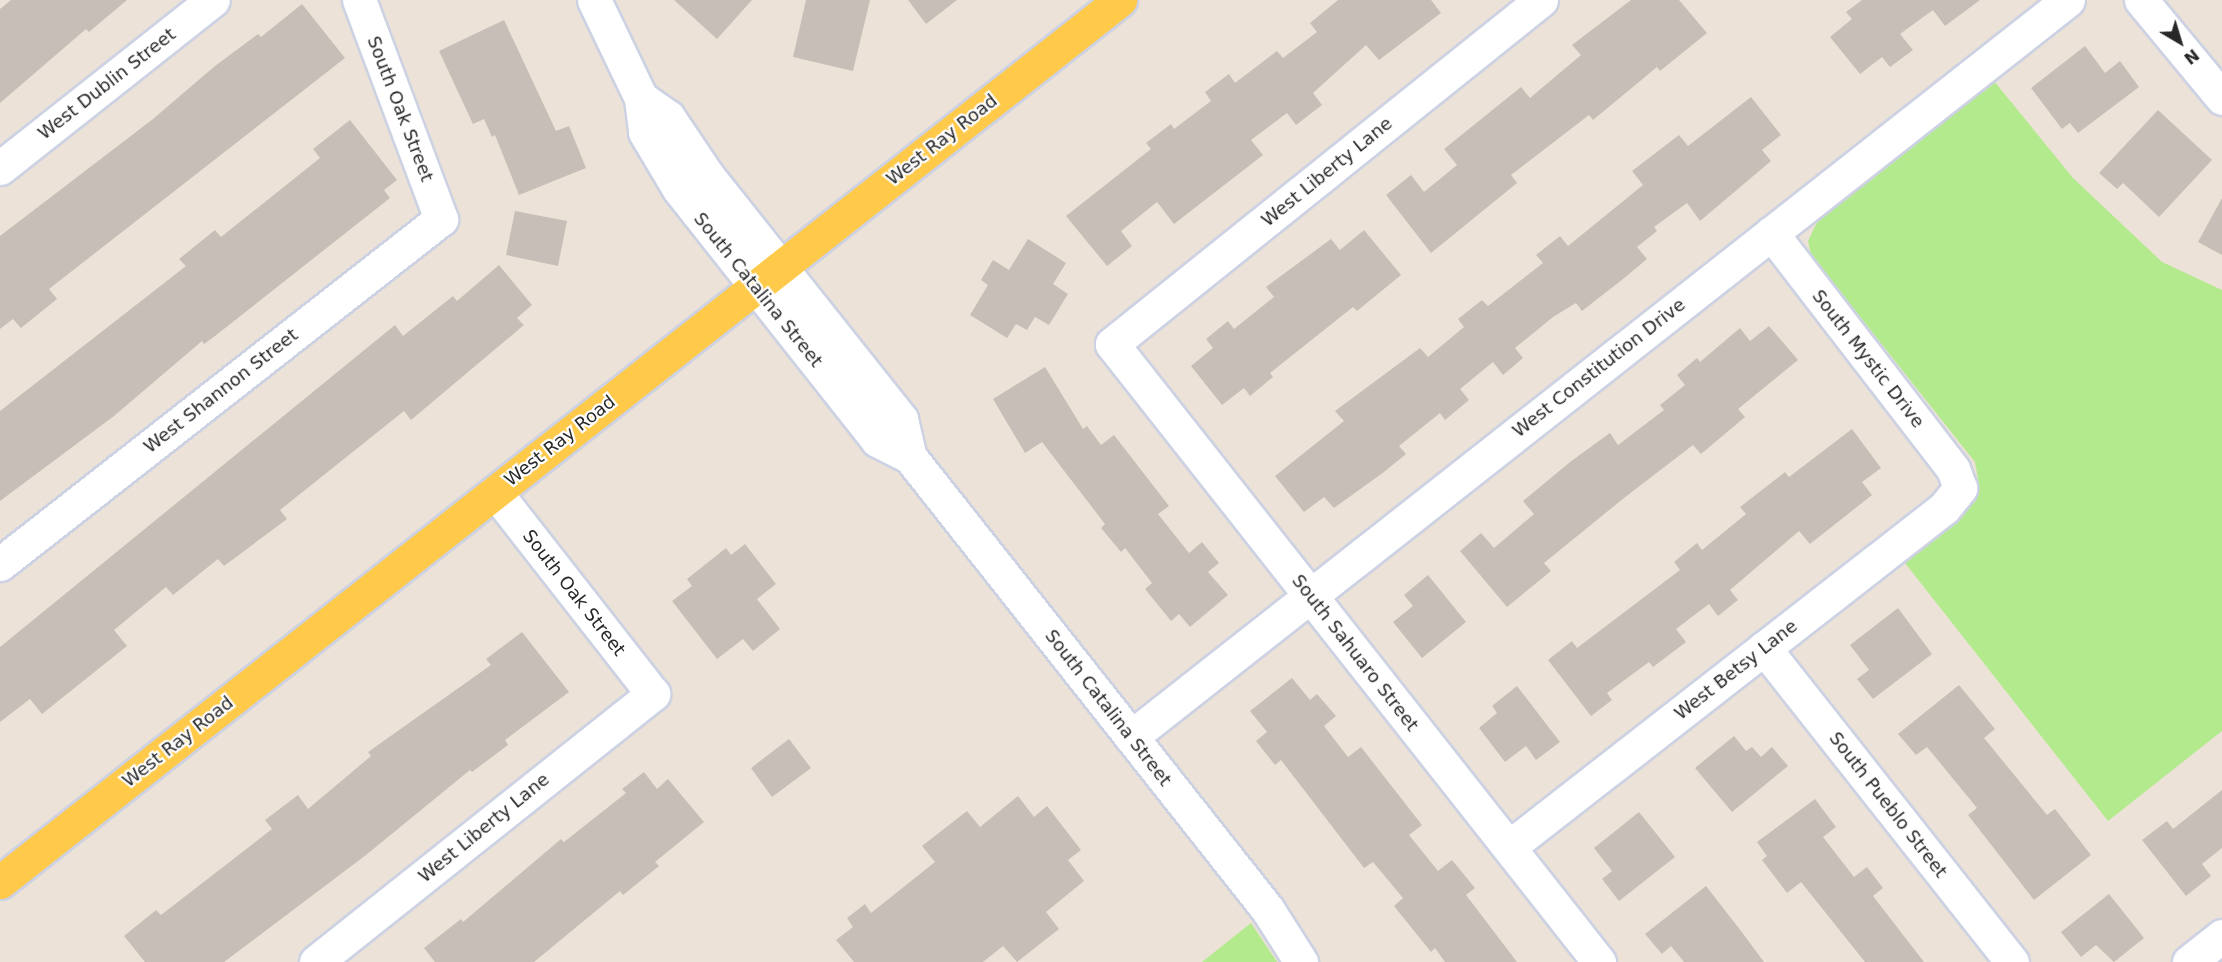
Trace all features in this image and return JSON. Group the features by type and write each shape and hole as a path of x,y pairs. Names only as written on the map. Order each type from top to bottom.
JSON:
{"main road":[{"name":"West Ray Road","path":"0,882 1120,0"}],"street":[{"name":"West Dublin Street","path":"0,168 213,0"},
{"name":"South Oak Street","path":"359,0 441,219"},
{"name":"South Catalina Street","path":"594,0 641,98 645,132 679,189 877,440 910,457 1268,910 1301,962"},
{"name":"West Liberty Lane","path":"1112,344 1541,0"},
{"name":"West Constitution Drive","path":"1131,737 2068,0"},
{"path":"2140,0 2222,98"},
{"name":"South Catalina Street","path":"641,98 668,117 707,175 782,266 901,419 910,457"},
{"name":"West Shannon Street","path":"0,564 441,219"},
{"name":"South Mystic Drive","path":"1771,233 1953,469 1960,488"},
{"name":"South Sahuaro Street","path":"1112,344 1599,962"},
{"name":"West Betsy Lane","path":"1509,847 1944,508 1960,488"},
{"name":"South Oak Street","path":"495,492 653,694"},
{"name":"South Pueblo Street","path":"1764,648 2012,962"},
{"name":"West Liberty Lane","path":"316,962 653,694"},
{"path":"2189,962 2222,936"}],"green space":[{"path":"1994,81 2073,178 2162,262 2222,290 2222,731 2108,821 1905,563 1965,513 1979,485 1975,462 1811,255 1808,241 1821,214"},
{"path":"1251,923 1277,962 1202,962"}],"building":[{"path":"11,0 127,0 89,32 86,29 0,103 0,9"},
{"path":"674,0 752,0 717,39"},
{"path":"806,0 870,0 853,71 793,57"},
{"path":"908,0 957,0 926,24"},
{"path":"1338,0 1431,0 1441,13 1379,60 1366,45 1313,93 1322,105 1296,125 1287,113 1251,140 1263,155 1174,224 1157,202 1121,231 1132,246 1107,266 1066,216 1151,149 1146,143 1171,124 1174,129 1211,101 1205,92 1229,74 1235,83 1277,51 1283,58 1317,32 1310,23"},
{"path":"1631,0 1679,0 1707,33 1660,71 1657,67 1593,120 1589,115 1511,175 1517,183 1431,253 1386,195 1411,175 1424,192 1457,165 1444,149 1521,87 1530,98 1581,55 1572,45"},
{"path":"1862,0 1980,0 1945,26 1933,10 1900,34 1913,50 1890,67 1882,57 1860,74 1830,37 1852,19 1846,12"},
{"path":"302,4 345,58 49,289 57,299 21,328 13,319 0,329 0,236 153,119 215,66 258,34 261,37"},
{"path":"504,20 556,131 569,126 586,168 519,195 495,135 492,137 484,119 473,124 439,51"},
{"path":"2085,46 2105,73 2120,61 2139,87 2078,133 2070,123 2062,129 2031,88"},
{"path":"1751,97 1781,135 1762,150 1771,161 1700,221 1687,203 1654,227 1657,231 1637,247 1647,259 1623,279 1582,311 1576,303 1553,317 1515,348 1523,358 1503,375 1493,362 1460,389 1469,400 1445,420 1440,413 1399,446 1406,454 1384,472 1334,508 1324,497 1304,512 1275,476 1344,421 1335,411 1420,348 1428,357 1464,327 1458,319 1482,300 1488,306 1543,263 1536,255 1560,236 1568,246 1643,185 1632,171 1679,135 1688,146"},
{"path":"2158,110 2212,160 2159,217 2123,183 2117,189 2099,173"},
{"path":"350,120 397,180 384,190 390,198 215,336 204,344 202,341 114,416 0,501 0,411 186,266 179,259 215,230 221,237 320,158 313,149"},
{"path":"2222,198 2222,255 2198,242"},
{"path":"515,211 567,221 558,266 506,255"},
{"path":"1364,230 1401,275 1357,311 1353,307 1270,373 1273,377 1250,396 1244,388 1222,405 1191,366 1213,348 1206,339 1228,321 1234,329 1274,297 1266,287 1331,239 1340,250"},
{"path":"1028,239 1066,263 1053,284 1068,294 1049,325 1035,317 1027,330 1016,324 1007,338 970,315 988,285 981,280 993,260 1009,270"},
{"path":"499,265 532,305 517,318 524,325 411,420 404,411 280,510 287,519 224,566 218,559 173,595 166,587 114,630 127,646 42,714 30,699 0,722 0,647 395,325 403,336 453,296 457,301"},
{"path":"1769,326 1798,360 1738,409 1745,417 1701,454 1693,445 1624,498 1544,563 1551,571 1507,607 1460,551 1481,533 1494,548 1534,514 1523,501 1570,462 1610,433 1618,445 1664,410 1660,405 1685,385 1677,375 1697,358 1700,362 1740,328 1750,341"},
{"path":"1045,367 1083,429 1087,426 1101,445 1114,435 1169,506 1158,514 1189,553 1202,542 1219,563 1208,572 1228,595 1190,627 1179,614 1171,621 1145,589 1152,583 1125,548 1121,552 1101,528 1105,524 1042,442 1025,453 993,399"},
{"path":"1852,429 1881,468 1862,482 1872,495 1810,544 1799,531 1730,590 1738,600 1718,616 1709,604 1676,629 1686,642 1653,667 1649,662 1607,693 1612,700 1591,716 1548,660 1572,641 1577,648 1680,570 1674,562 1697,543 1702,550 1746,514 1740,507 1785,472 1789,477"},
{"path":"745,544 776,584 757,599 780,629 753,651 743,639 717,659 672,601 692,586 687,579 726,548 731,555"},
{"path":"1428,575 1466,622 1422,658 1393,622 1413,606 1404,595"},
{"path":"1898,608 1932,654 1873,699 1857,679 1869,670 1850,645"},
{"path":"522,632 569,692 505,740 508,745 472,772 470,770 366,855 224,962 145,962 124,936 156,910 161,915 272,829 265,820 298,795 308,809 371,756 368,752 491,665 486,659"},
{"path":"1292,678 1310,700 1317,694 1336,716 1324,726 1348,757 1361,747 1422,825 1409,835 1438,871 1452,860 1475,888 1466,895 1517,962 1445,962 1435,948 1431,952 1394,906 1403,898 1373,862 1364,868 1281,760 1275,765 1256,741 1267,732 1250,711"},
{"path":"1959,685 1995,729 1984,738 2047,815 2055,809 2091,855 2034,900 1968,815 1977,808 1927,747 1916,755 1898,734"},
{"path":"1517,686 1560,742 1536,760 1526,746 1505,762 1479,728 1497,713 1492,706"},
{"path":"1734,736 1746,751 1752,747 1761,757 1772,747 1788,766 1732,812 1695,768"},
{"path":"789,739 811,768 772,797 751,768"},
{"path":"644,772 657,789 668,779 704,822 655,862 659,866 623,895 620,891 534,962 435,962 424,948 461,919 463,922 561,839 564,842 626,793 622,789"},
{"path":"2222,790 2222,848 2202,864 2211,876 2186,896 2142,840 2167,821 2173,829"},
{"path":"1018,796 1034,817 1047,806 1081,850 1068,860 1084,881 1046,912 1059,929 1017,962 1003,946 983,962 854,962 836,940 853,927 847,918 865,904 871,913 935,862 922,846 967,811 980,827"},
{"path":"1815,799 1836,827 1823,837 1854,877 1867,867 1883,888 1873,896 1924,962 1865,962 1801,882 1787,893 1762,860 1767,856 1757,842"},
{"path":"1639,812 1675,857 1619,901 1602,879 1612,871 1594,848"},
{"path":"1706,886 1764,962 1684,962 1671,946 1662,954 1645,934"},
{"path":"2109,894 2144,938 2114,962 2096,945 2081,957 2061,932"}]}
